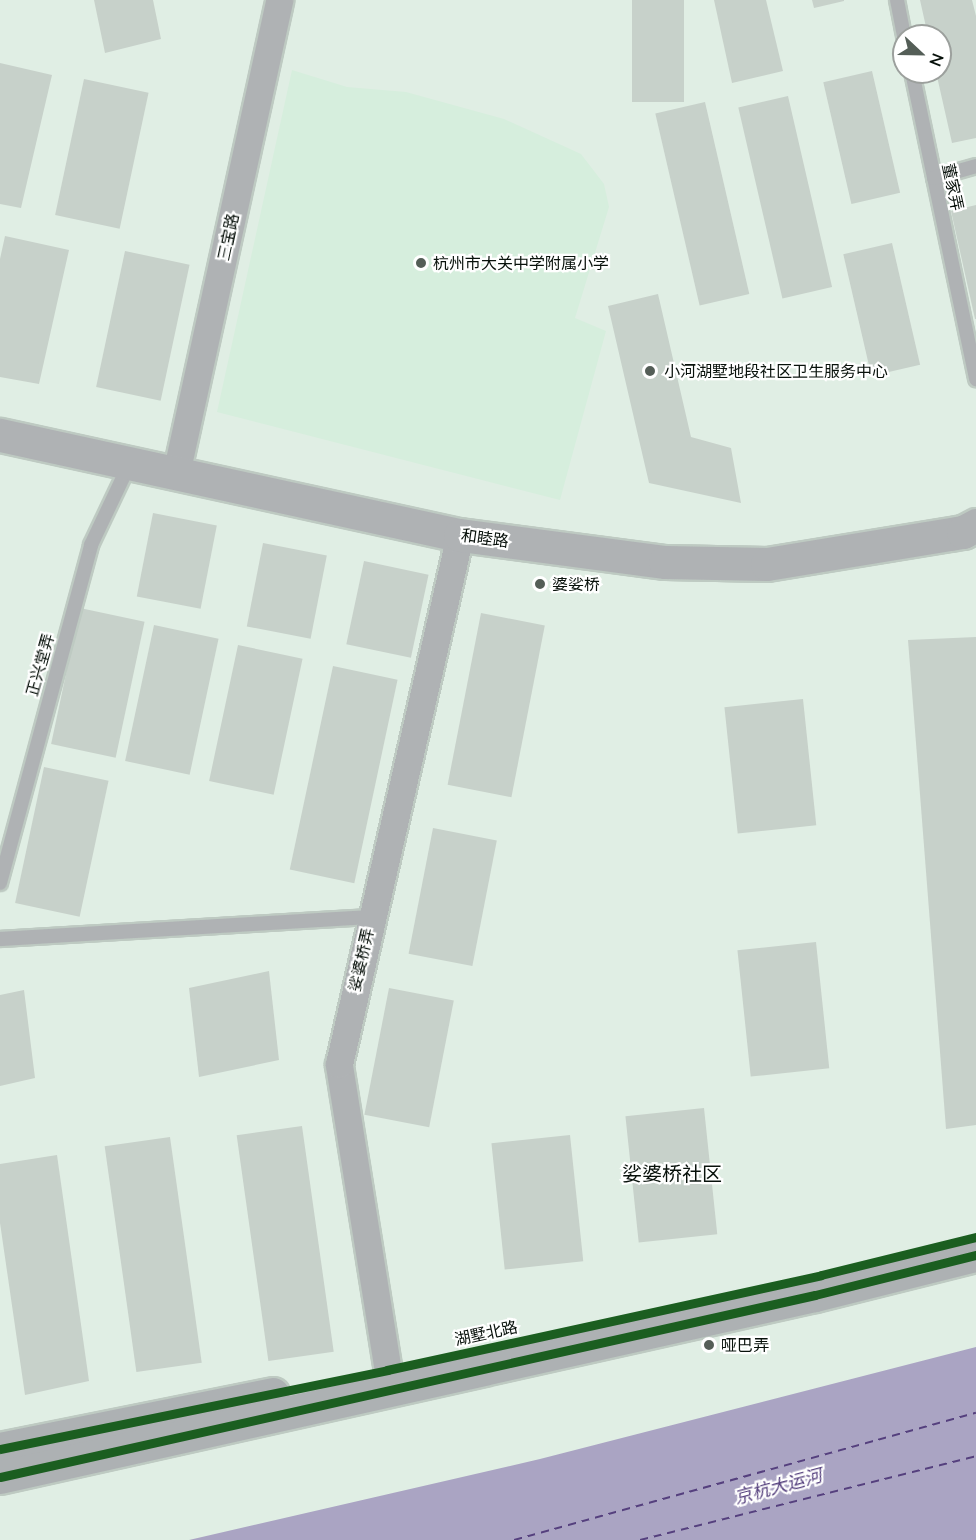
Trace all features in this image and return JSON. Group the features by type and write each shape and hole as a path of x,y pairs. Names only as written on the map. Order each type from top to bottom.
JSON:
{"main road":[{"name":"湖墅北路","path":"0,1478 389,1380 976,1237"},
{"name":"湖墅北路","path":"0,1449 389,1380 815,1295 976,1255"}],"street":[{"name":"三宝路","path":"176,474 279,0"},
{"name":"和睦路","path":"0,435 460,535 664,562 767,564 963,532 976,525"},
{"name":"娑婆桥弄","path":"389,1380 339,1064 460,535"}],"lane":[{"path":"897,0 902,24"},
{"name":"董家弄","path":"914,84 976,380"},
{"path":"934,178 976,166"},
{"name":"正兴堂弄","path":"0,883 91,545 130,463"},
{"path":"0,939 371,917"}],"shaded area":[{"name":"杭州市大关中学附属小学","path":"292,70 347,87 406,92 504,119 581,154 604,184 609,207 575,318 606,331 560,500 217,412"}],"water":[{"name":"京杭大运河","path":"976,1347 976,1540 189,1540 540,1459"}],"building":[{"path":"94,0 153,0 161,39 105,53"},
{"path":"632,0 684,0 684,102 632,102"},
{"path":"714,0 766,0 783,71 732,83"},
{"path":"812,0 844,0 844,1 814,8"},
{"path":"920,0 972,0 976,16 976,138 952,143 939,84 952,84 952,24 925,24"},
{"path":"0,63 52,75 21,208 0,204"},
{"path":"872,71 900,193 851,204 823,82"},
{"path":"84,79 149,93 120,229 55,215"},
{"path":"788,96 832,287 782,298 738,107"},
{"path":"705,102 749,294 700,305 655,113"},
{"path":"976,205 976,319 975,319 951,211"},
{"path":"5,236 69,250 39,384 0,377 0,259"},
{"path":"892,243 920,365 871,376 843,254"},
{"path":"125,251 190,265 161,401 96,387"},
{"name":"小河湖墅地段社区卫生服务中心","path":"658,294 691,437 731,448 741,503 649,483 608,306"},
{"path":"153,513 217,525 201,609 137,596"},
{"path":"263,543 327,555 311,639 247,626"},
{"path":"364,561 429,575 411,658 346,644"},
{"path":"80,608 145,622 116,758 51,744"},
{"path":"481,613 545,625 511,797 448,785"},
{"path":"154,625 219,639 190,775 125,761"},
{"path":"976,637 976,1125 946,1129 908,640"},
{"path":"238,645 303,659 274,795 209,781"},
{"path":"333,666 398,680 354,883 290,869"},
{"path":"803,699 816,825 738,834 724,707"},
{"path":"44,767 109,781 80,917 15,903"},
{"path":"433,828 497,840 472,966 409,954"},
{"path":"816,942 829,1068 751,1077 737,950"},
{"path":"269,971 279,1060 199,1077 189,988"},
{"path":"389,988 454,1001 429,1127 364,1115"},
{"path":"24,990 35,1078 0,1086 0,995"},
{"path":"704,1108 717,1234 639,1243 625,1116"},
{"path":"302,1126 334,1352 268,1361 237,1135"},
{"path":"570,1135 583,1261 505,1270 491,1143"},
{"path":"170,1137 202,1363 136,1372 105,1146"},
{"path":"57,1155 89,1381 25,1395 0,1223 0,1164"}],"ferry route":[{"path":"514,1540 976,1413"},
{"path":"640,1540 976,1456"}],"cycle path":[{"path":"0,1449 387,1370 821,1275 976,1237"},
{"path":"0,1477 815,1295 976,1255"}],"place":[{"name":"杭州市大关中学附属小学","path":"421,263"},
{"name":"小河湖墅地段社区卫生服务中心","path":"650,371"},
{"name":"婆娑桥","path":"540,584"},
{"name":"哑巴弄","path":"709,1345"}],"district":[{"name":"娑婆桥社区","path":"672,1173"}]}
